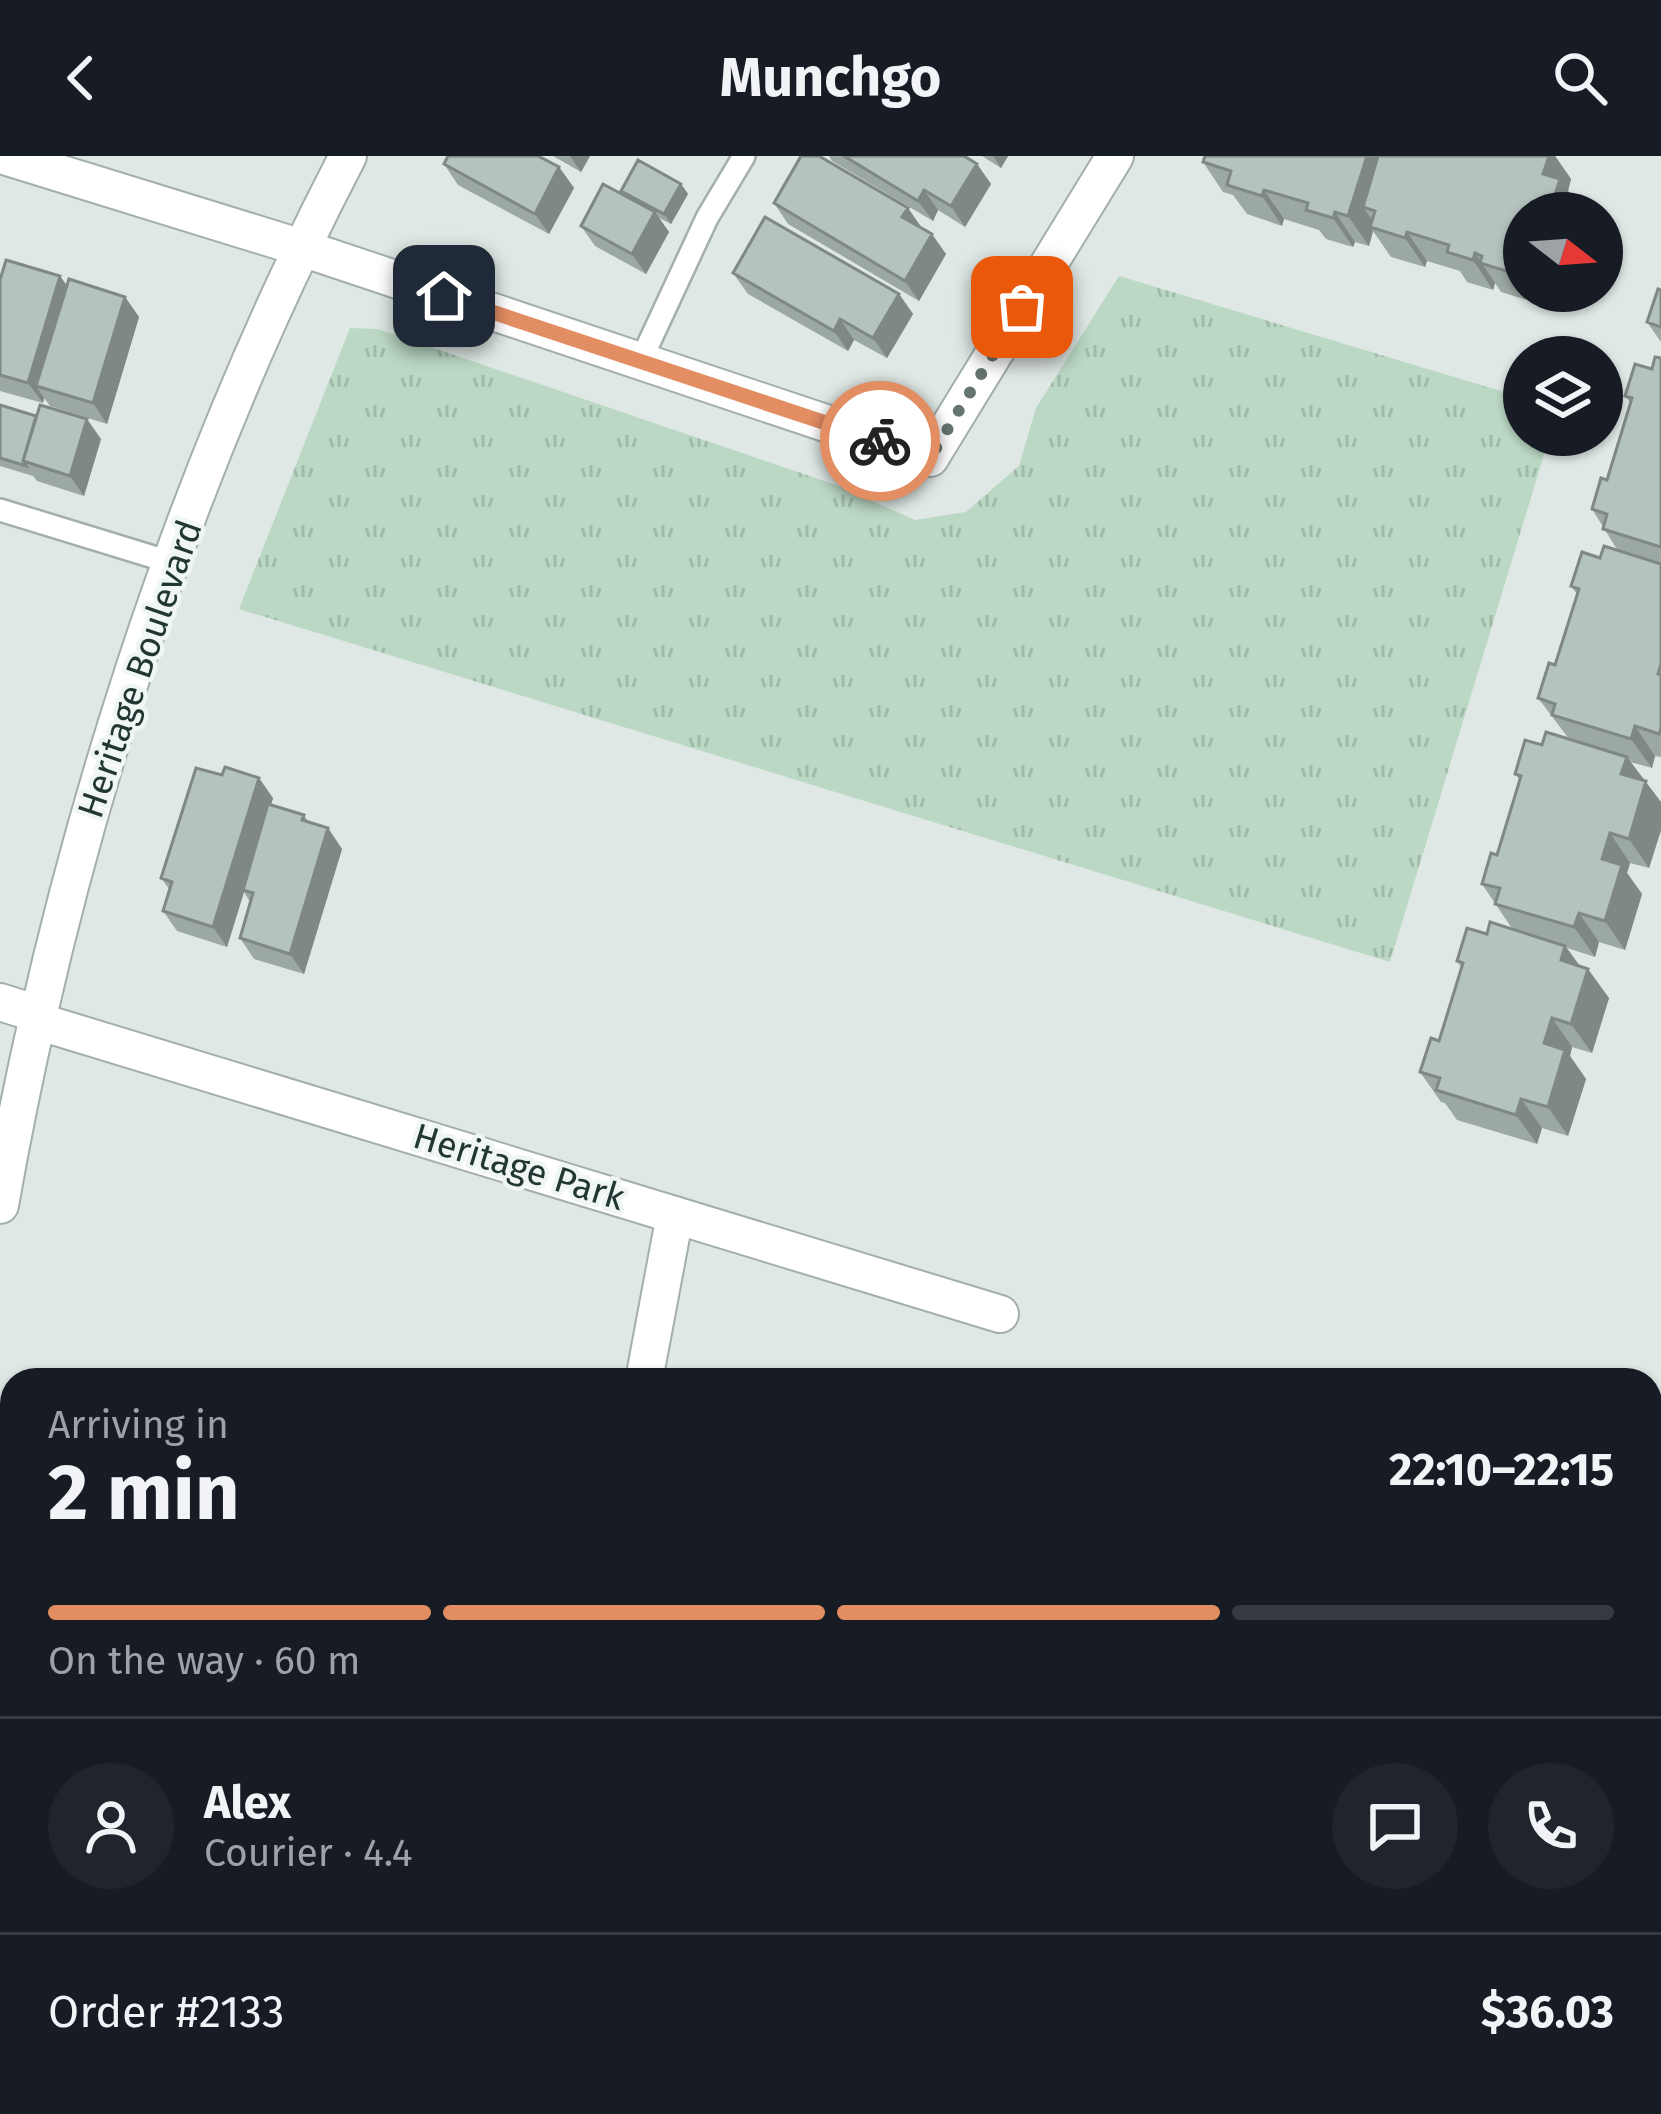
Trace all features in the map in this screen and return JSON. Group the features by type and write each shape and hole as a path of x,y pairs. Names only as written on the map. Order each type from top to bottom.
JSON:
{"street":[{"path":"4,156 302,248 930,458 1114,156"},
{"name":"Heritage Boulevard","path":"0,1205 63,909 106,756 242,384 348,156"},
{"name":"Heritage Park","path":"0,1002 1000,1314"},
{"path":"646,1368 675,1215"}],"lane":[{"path":"641,360 707,218 744,156"},
{"path":"0,510 173,563"}],"green space":[{"path":"1119,276 1503,392 1503,456 1544,456 1390,962 239,609 350,328 378,329 839,486 915,520 966,512 1019,466 1036,408"}],"building":[{"path":"448,156 538,156 559,167 535,214 444,164"},
{"path":"801,156 819,156 908,208 902,217 932,234 905,281 774,203"},
{"path":"844,156 964,156 977,164 951,206 924,190 918,201"},
{"path":"1205,156 1367,156 1348,216 1335,212 1333,218 1306,210 1308,203 1227,185 1231,171 1203,162"},
{"path":"1378,156 1549,156 1543,174 1560,179 1556,192 1503,192 1503,270 1480,263 1482,256 1475,253 1473,260 1447,252 1449,245 1370,227 1375,211 1363,207"},
{"path":"638,160 681,184 664,214 621,191"},
{"path":"603,184 655,212 632,254 581,226"},
{"path":"765,217 899,294 873,338 840,319 834,331 733,273"},
{"path":"6,260 60,276 28,383 0,375 0,280"},
{"path":"69,279 125,297 93,403 36,386"},
{"path":"1661,290 1661,327 1647,322"},
{"path":"1655,357 1661,358 1661,547 1603,529 1607,514 1592,509 1601,478 1607,480 1614,456 1623,456 1623,428 1632,398 1625,396 1635,364 1652,369"},
{"path":"0,405 36,416 23,461 26,466 0,458"},
{"path":"40,405 87,419 70,476 23,461"},
{"path":"1604,546 1661,564 1659,734 1635,726 1631,739 1552,715 1555,704 1538,698 1549,663 1555,665 1579,589 1571,586 1582,552 1600,558"},
{"path":"1546,732 1627,757 1621,774 1646,781 1629,839 1610,833 1602,859 1622,865 1605,921 1579,913 1574,927 1495,904 1500,888 1482,884 1491,853 1497,855 1521,776 1515,774 1525,740 1542,745"},
{"path":"225,767 259,778 213,927 163,911 172,882 161,878 196,768 222,775"},
{"path":"268,804 328,828 290,954 240,938 253,893 243,890"},
{"path":"1490,922 1565,946 1561,960 1588,969 1571,1024 1552,1018 1544,1043 1565,1050 1548,1107 1521,1099 1516,1115 1436,1090 1440,1078 1420,1072 1431,1038 1439,1041 1463,963 1457,961 1467,928 1487,934"}],"way so far":[{"path":"880,441 930,458 1022,307"}],"route":[{"path":"444,296 880,441"}]}
